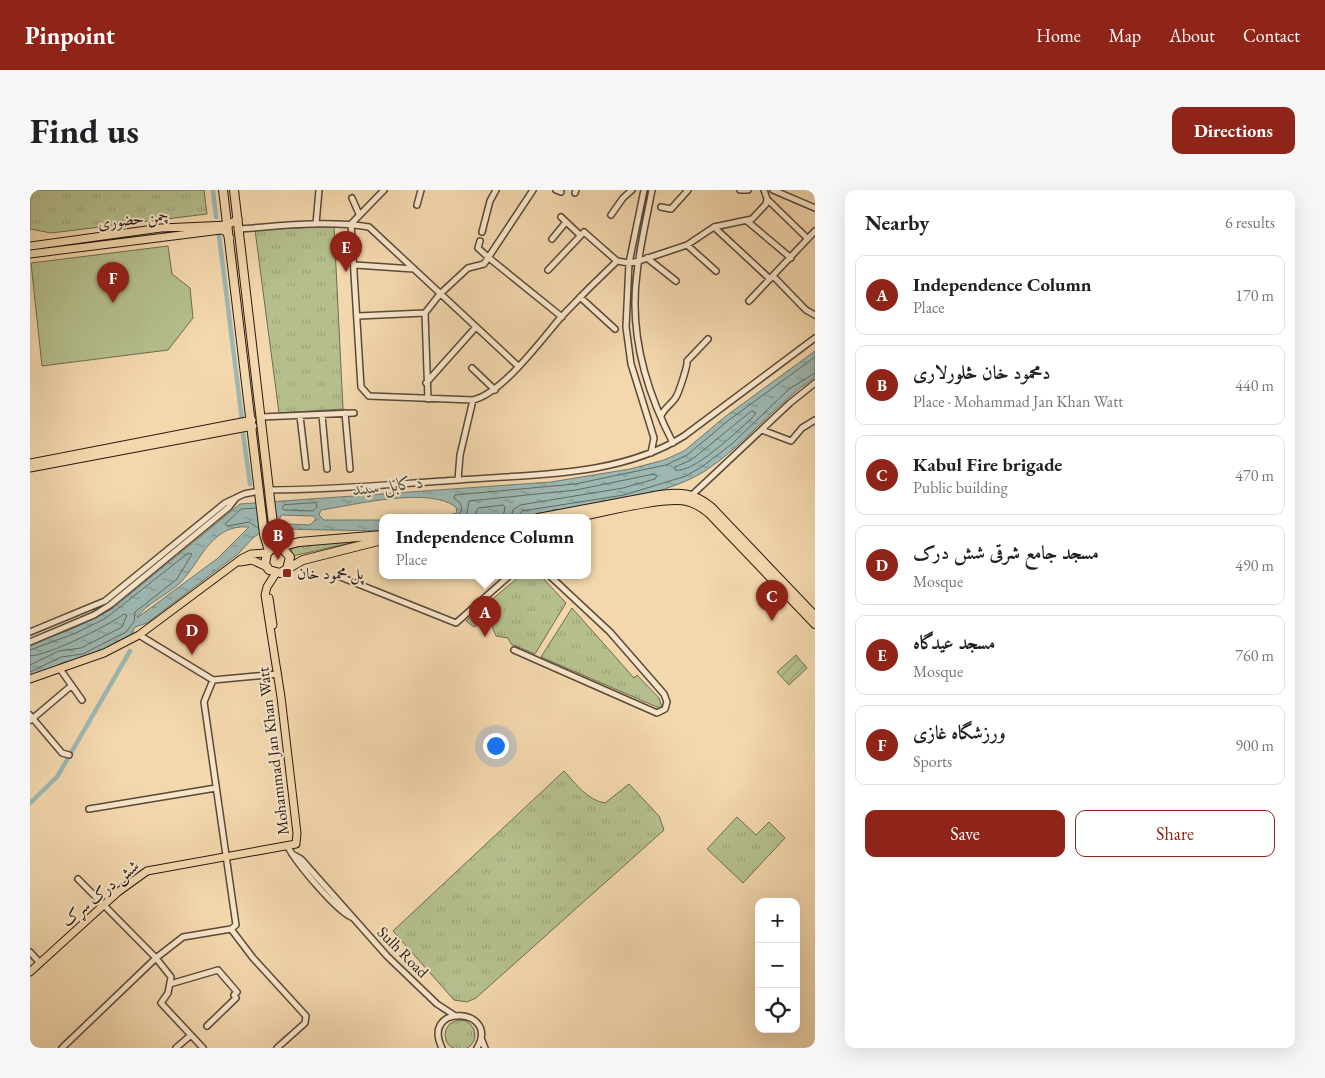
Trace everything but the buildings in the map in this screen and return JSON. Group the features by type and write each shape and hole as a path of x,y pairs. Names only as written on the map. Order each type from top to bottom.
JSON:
{"highway":[{"path":"224,190 253,423 264,534 268,552 265,560 267,567 281,571 303,560 379,541"},
{"path":"234,190 274,533 280,548 290,557 281,571"},
{"path":"234,273 244,268"},
{"path":"560,514 678,492 692,495 711,507 815,616"},
{"path":"591,515 663,502 685,500 692,502 710,514 815,624"},
{"path":"268,552 299,542 379,535"}],"main road":[{"name":"چمن حضوری","path":"30,246 161,228 228,225 238,219"},
{"name":"چمن حضوری","path":"30,254 221,230 226,231 230,238"},
{"path":"30,462 253,423"},
{"path":"30,468 253,423"},
{"path":"30,679 104,653 139,635 175,606 232,566 251,554 268,552"},
{"path":"232,566 252,560 267,567"},
{"name":"Mohammad Jan Khan Watt","path":"281,571 265,592 269,628 278,674 298,841 290,851"},
{"name":"شش درک سړک","path":"30,972 104,906 147,871 227,856 290,851"}],"street":[{"path":"316,224 319,190"},
{"path":"384,190 351,224 361,387 364,393 369,396 428,400 474,400 484,398 495,390 580,297 616,261"},
{"path":"418,205 421,190"},
{"path":"482,232 490,201 496,190"},
{"path":"428,400 425,313 440,294 470,266 482,266 533,190"},
{"path":"611,215 623,198 632,190"},
{"path":"644,190 629,263 626,327 631,364 654,438 651,453"},
{"path":"652,190 639,261 636,308 639,348 642,367 660,417 673,442"},
{"path":"661,207 671,209 688,190"},
{"path":"740,190 748,190"},
{"path":"764,190 767,198 807,238"},
{"path":"773,190 815,208"},
{"path":"352,198 359,214"},
{"path":"548,270 584,232 616,261 629,263 687,245 714,228 747,221 766,204 767,198"},
{"path":"561,217 580,235"},
{"path":"747,221 791,258"},
{"path":"552,239 566,222"},
{"path":"238,229 316,224 351,224 369,227 518,366"},
{"path":"714,228 806,310 815,315"},
{"path":"749,301 815,231"},
{"path":"480,241 478,248 562,317"},
{"path":"687,245 716,271"},
{"path":"648,258 676,281"},
{"path":"355,266 414,269"},
{"path":"580,297 615,329"},
{"path":"358,316 425,313"},
{"path":"426,383 476,327"},
{"path":"269,490 330,490 559,473 626,461 651,453 673,442 815,338"},
{"path":"660,417 662,411 676,397 688,365 687,361 708,339"},
{"path":"472,368 495,390"},
{"path":"692,495 790,403 815,383"},
{"path":"458,480 460,455 474,400"},
{"path":"261,417 354,413"},
{"path":"345,414 350,469"},
{"path":"322,415 328,469"},
{"path":"300,416 306,467"},
{"path":"762,430 791,441 802,428 815,420"},
{"path":"30,632 90,608 119,590 225,503 259,492"},
{"path":"30,642 94,615 123,595 229,508 236,498"},
{"path":"338,576 456,623 506,579"},
{"path":"514,650 650,710 660,713 665,709 667,702 664,694 610,632 553,579"},
{"path":"119,590 123,595"},
{"path":"139,635 213,680 278,674"},
{"path":"60,669 82,700"},
{"path":"62,1048 156,958 186,936 231,929 236,925 237,921 204,702 213,680"},
{"path":"69,755 62,753 31,718 71,686"},
{"path":"89,808 216,788"},
{"name":"Sulh Road","path":"290,851 342,911 351,917 400,969 438,1004 454,1015 466,1015 475,1020 480,1029 481,1038"},
{"path":"78,879 156,958 171,977 170,984 161,1003 203,1048"},
{"path":"231,929 253,958 306,1016 305,1023 277,1048"},
{"path":"30,952 40,963"},
{"path":"170,984 218,970 237,992 234,995 236,998 207,1026"},
{"path":"442,1048 438,1040 439,1029 447,1018 454,1015"},
{"path":"176,1048 191,1035"},
{"path":"477,1048 481,1038"},
{"path":"481,1038 485,1048"}],"green space":[{"path":"30,190 204,190 207,214 51,233 30,229"},
{"path":"334,226 343,409 279,413 255,230"},
{"path":"168,246 172,274 190,288 193,318 168,350 42,366 31,263"},
{"path":"359,541 293,556 291,549 296,547 296,544"},
{"path":"516,579 544,579 566,603 535,654 511,644 508,638 496,636 491,624 482,622 474,627 466,621"},
{"path":"572,608 634,678 637,675 659,698 662,707 657,707 541,657"},
{"path":"796,655 807,668 789,685 777,672"},
{"path":"564,771 587,795 605,803 629,784 659,816 664,830 476,998 467,1002 454,1000 393,931"},
{"path":"737,817 756,835 769,822 785,838 743,883 707,849"},
{"path":"460,1020 466,1021 474,1029 474,1041 466,1049 460,1050 454,1049 446,1041 445,1035 446,1029 454,1021"}],"water":[{"path":"815,351 815,377 787,399 734,449 705,471 686,481 637,497 538,514 453,514 457,513 456,507 444,501 410,497 371,501 321,510 319,515 324,520 379,520 379,531 279,529 261,532 239,553 147,623 135,627 131,636 84,659 63,662 30,677 30,645 74,628 112,609 240,504 551,482 630,469 664,460 684,451 726,416","holes":["281,515 313,516 316,519 310,525 287,524 279,521","249,527 218,558 137,618 151,603 181,582 216,537 225,531"]}],"waterway":[{"path":"213,190 216,217"},
{"path":"219,235 242,420"},
{"path":"243,433 250,484"},
{"path":"30,803 57,777 130,651"}],"place":[{"name":"مسجد عیدگاه","path":"346,272"},
{"name":"ورزشگاه غازی","path":"113,303"},
{"name":"دمحمود خان څلورلاری","path":"278,560"},
{"name":"پل محمود خان","path":"287,573"},
{"name":"Kabul Fire brigade","path":"772,621"},
{"name":"Independence Column","path":"485,637"},
{"name":"مسجد جامع شرقی شش درک","path":"192,655"}],"water label":[{"name":"د کابل سيند","path":"388,485"}]}
